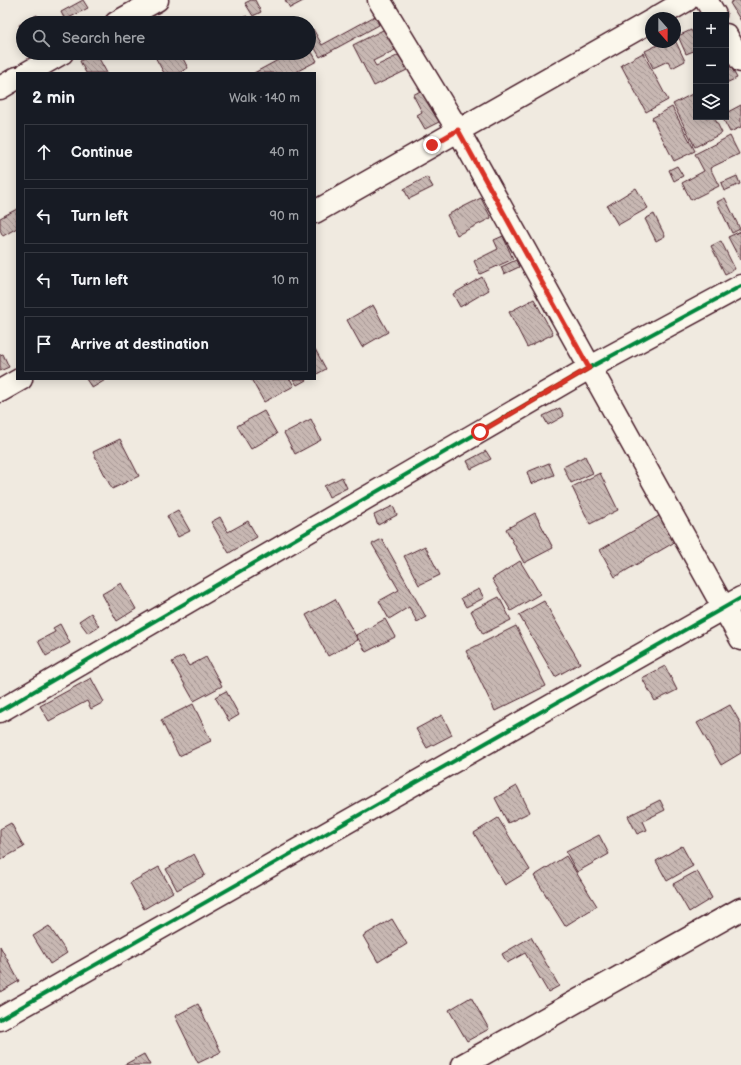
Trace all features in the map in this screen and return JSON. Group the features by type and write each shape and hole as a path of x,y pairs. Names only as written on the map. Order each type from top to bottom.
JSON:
{"street":[{"path":"128,16 157,0"},
{"path":"379,0 458,130 589,368 732,603 741,639"},
{"path":"666,12 687,0"},
{"path":"706,0 713,12"},
{"path":"316,211 645,24"},
{"path":"729,39 741,61"},
{"path":"29,72 50,60"},
{"path":"0,88 16,79"},
{"path":"0,711 589,368 741,286"},
{"path":"0,391 19,380"},
{"path":"0,1019 732,603"},
{"path":"463,1065 741,909"}],"building":[{"path":"83,0 88,8 73,16 63,16 61,12"},
{"path":"255,0 261,12 253,16 245,3"},
{"path":"285,0 305,0 290,8"},
{"path":"735,0 741,0 741,21 730,3"},
{"path":"375,16 379,25 320,57 316,50 316,34 322,45"},
{"path":"385,29 395,50 373,61 376,66 399,55 407,70 374,86 353,45"},
{"path":"691,30 693,34 693,51 686,54 681,43 681,35"},
{"path":"651,48 679,48 685,61 672,68 668,61 653,68 645,51"},
{"path":"643,53 668,100 646,112 621,65"},
{"path":"316,59 317,61 296,72 256,72 278,60"},
{"path":"100,60 106,72 86,72 80,61"},
{"path":"157,60 184,60 188,68 181,72 163,72"},
{"path":"729,63 737,78 729,82"},
{"path":"422,90 439,122 425,129 417,115 422,112 413,95"},
{"path":"693,94 693,120 716,120 722,133 695,147 673,104"},
{"path":"741,105 741,127 730,132 724,120 729,120 729,111"},
{"path":"672,107 695,151 674,161 652,118"},
{"path":"730,136 739,154 710,168 719,186 691,200 682,183 704,171 695,154"},
{"path":"677,166 683,176 674,181 669,170"},
{"path":"737,176 740,184 724,191 721,183"},
{"path":"427,177 433,187 409,199 404,189"},
{"path":"636,188 648,208 618,225 607,206"},
{"path":"481,198 491,218 457,235 447,215"},
{"path":"725,198 740,229 732,233 717,202"},
{"path":"16,210 16,229 3,236 0,230 0,218"},
{"path":"654,214 665,236 656,241 645,219"},
{"path":"741,231 741,260 740,260 728,237"},
{"path":"503,236 513,259 480,274 474,261 498,249 494,240"},
{"path":"721,241 735,269 725,274 711,246"},
{"path":"516,260 519,267 504,274 501,267"},
{"path":"482,277 489,290 460,307 453,294"},
{"path":"534,299 553,334 527,347 509,312"},
{"path":"373,305 388,332 362,347 347,320"},
{"path":"316,351 326,369 316,374"},
{"path":"3,354 9,367 0,371 0,355"},
{"path":"87,380 105,380 92,388"},
{"path":"252,380 291,380 294,386 264,402"},
{"path":"294,380 306,380 297,385"},
{"path":"560,408 564,416 548,425 543,416"},
{"path":"264,411 277,434 251,449 237,426"},
{"path":"311,419 321,440 295,454 284,433"},
{"path":"120,439 139,476 112,489 93,452"},
{"path":"486,451 491,459 471,469 467,461"},
{"path":"585,456 593,473 571,483 563,467"},
{"path":"549,463 554,475 531,484 527,472"},
{"path":"600,473 618,510 590,524 572,487"},
{"path":"342,477 347,488 329,497 324,486"},
{"path":"393,506 397,515 378,525 374,515"},
{"path":"178,510 190,531 178,537 167,516"},
{"path":"535,513 553,548 524,563 506,529"},
{"path":"664,513 680,539 615,577 600,550"},
{"path":"220,517 228,532 248,521 257,537 229,553 211,522"},
{"path":"382,539 426,617 417,622 409,607 389,619 379,601 399,590 372,544"},
{"path":"425,546 440,575 419,585 404,556"},
{"path":"520,561 540,594 511,611 492,579"},
{"path":"121,583 136,609 117,621 102,594"},
{"path":"479,589 484,598 466,607 461,598"},
{"path":"499,597 511,620 483,634 471,611"},
{"path":"335,599 358,640 328,656 306,615"},
{"path":"544,601 580,663 555,677 519,615"},
{"path":"91,613 99,626 88,633 79,621"},
{"path":"385,619 395,637 366,652 356,635"},
{"path":"60,624 70,643 46,656 38,641 55,632 53,628"},
{"path":"516,626 546,686 495,711 466,651"},
{"path":"183,656 189,666 206,657 222,686 194,701 172,662"},
{"path":"665,666 677,690 655,701 642,678"},
{"path":"91,678 104,702 91,709 87,701 49,721 40,706"},
{"path":"226,691 239,715 229,721 215,697"},
{"path":"193,704 211,741 179,756 161,720"},
{"path":"730,705 741,724 741,753 721,765 697,723"},
{"path":"442,715 452,735 427,748 416,729"},
{"path":"517,786 530,812 508,823 495,798"},
{"path":"660,800 665,810 643,821 647,830 637,834 628,816"},
{"path":"498,818 530,870 505,885 474,833"},
{"path":"11,823 24,847 0,860 0,829"},
{"path":"599,835 609,854 577,872 566,852"},
{"path":"682,846 693,866 667,881 656,861"},
{"path":"194,854 205,875 177,890 166,869"},
{"path":"566,856 597,906 565,926 534,876"},
{"path":"159,867 173,892 144,909 130,883"},
{"path":"697,871 712,898 689,912 673,884"},
{"path":"392,919 407,944 378,962 363,936"},
{"path":"49,926 67,953 50,964 33,936"},
{"path":"531,937 559,986 548,992 525,953 507,963 502,954"},
{"path":"0,946 19,981 0,992 0,976 3,974 0,968"},
{"path":"471,997 489,1029 467,1041 449,1010"},
{"path":"198,1004 221,1052 198,1063 175,1016"},
{"path":"144,1054 150,1065 124,1065"}],"cycle path":[{"path":"0,711 589,368 741,286"},
{"path":"0,1019 741,598"}],"route":[{"path":"432,145 458,130 589,368 480,432"}]}
